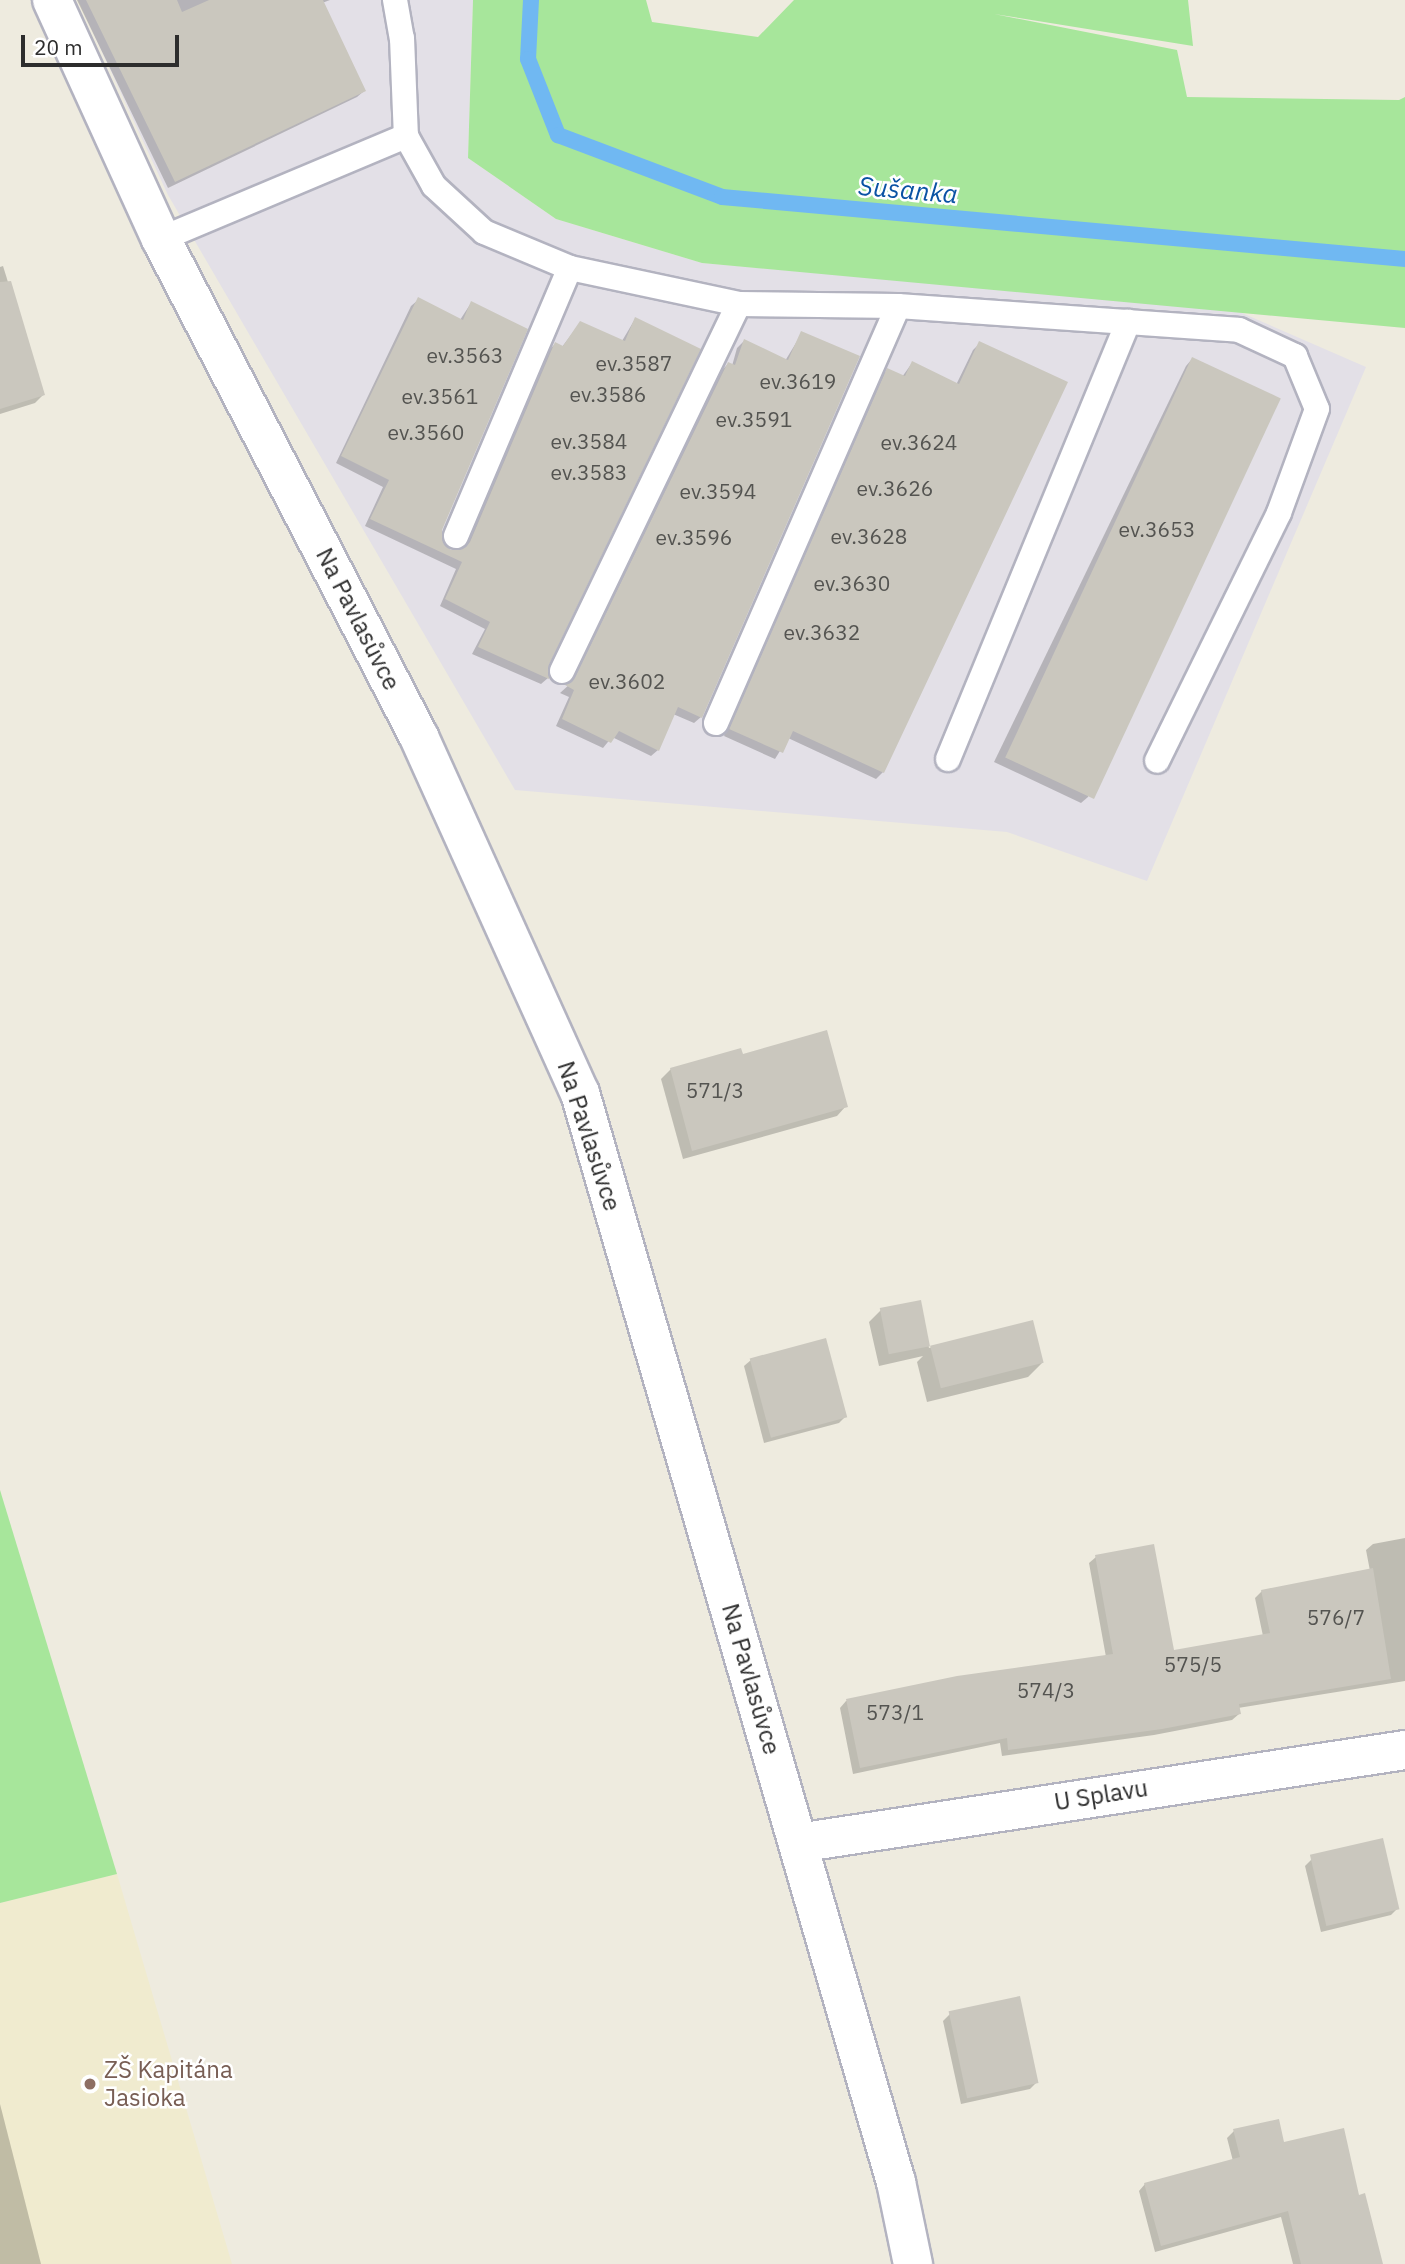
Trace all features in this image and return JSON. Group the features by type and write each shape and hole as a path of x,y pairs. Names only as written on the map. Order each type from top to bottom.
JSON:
{"street":[{"name":"Na Pavlasůvce","path":"52,0 161,239 419,737 580,1093 896,2182 913,2264"},
{"name":"U Splavu","path":"798,1843 1405,1750"}],"lane":[{"path":"395,0 402,38 406,136 434,186 484,232 569,268 738,304 898,306 1240,330 1295,356 1317,409 1279,513 1157,761"},
{"path":"161,239 406,136"},
{"path":"456,536 569,268"},
{"path":"562,671 738,304"},
{"path":"716,723 898,306"},
{"path":"948,759 1128,322"}],"shaded area":[{"path":"78,0 473,0 468,158 556,219 702,263 1235,310 1366,367 1147,881 1007,832 515,790 168,195"},
{"name":"ZŠ Kapitána Jasioka","path":"117,1874 232,2264 0,2264 0,1903"}],"green space":[{"path":"473,0 646,0 652,22 758,37 794,0 1188,0 1193,46 994,14 1177,50 1187,97 1399,100 1405,97 1405,328 702,263 556,219 468,158"},
{"path":"0,1490 117,1874 0,1903"}],"building":[{"path":"86,0 177,0 182,12 209,0 323,0 366,91 175,182"},
{"path":"11,281 45,395 0,409 0,282"},
{"path":"418,297 463,320 471,301 528,329 442,530 444,544 451,550 464,548 470,542 555,342 563,346 580,321 625,341 635,317 701,349 549,665 549,679 478,647 490,622 445,599 462,562 370,519 389,480 341,456"},
{"path":"801,331 860,356 702,718 678,707 659,751 619,731 611,743 562,719 574,690 565,685 575,677 728,362 735,365 744,339 788,360"},
{"path":"979,341 1068,382 884,773 793,731 783,753 729,729 887,368 905,376 912,361 959,384"},
{"path":"1192,357 1281,398 1094,799 1005,758"},
{"path":"827,1030 848,1107 692,1151 670,1068 741,1048 743,1054"},
{"path":"921,1300 930,1346 889,1354 880,1308"},
{"path":"1033,1320 1044,1363 941,1388 930,1346"},
{"path":"826,1338 847,1417 771,1438 750,1358"},
{"path":"1154,1544 1174,1650 1270,1633 1261,1590 1373,1568 1391,1679 1239,1704 1241,1714 1162,1729 1008,1750 1007,1738 860,1768 846,1699 957,1676 1113,1654 1095,1555"},
{"path":"1383,1838 1399,1909 1326,1926 1310,1855"},
{"path":"1020,1996 1039,2083 967,2098 949,2011"},
{"path":"1279,2119 1284,2142 1344,2128 1359,2195 1365,2193 1383,2264 1301,2264 1288,2211 1161,2246 1144,2183 1240,2157 1233,2129"}],"waterway":[{"name":"Sušanka","path":"531,0 528,59 558,135 722,197 1405,259"}],"place":[{"name":"ZŠ Kapitána Jasioka","path":"90,2084"}]}
